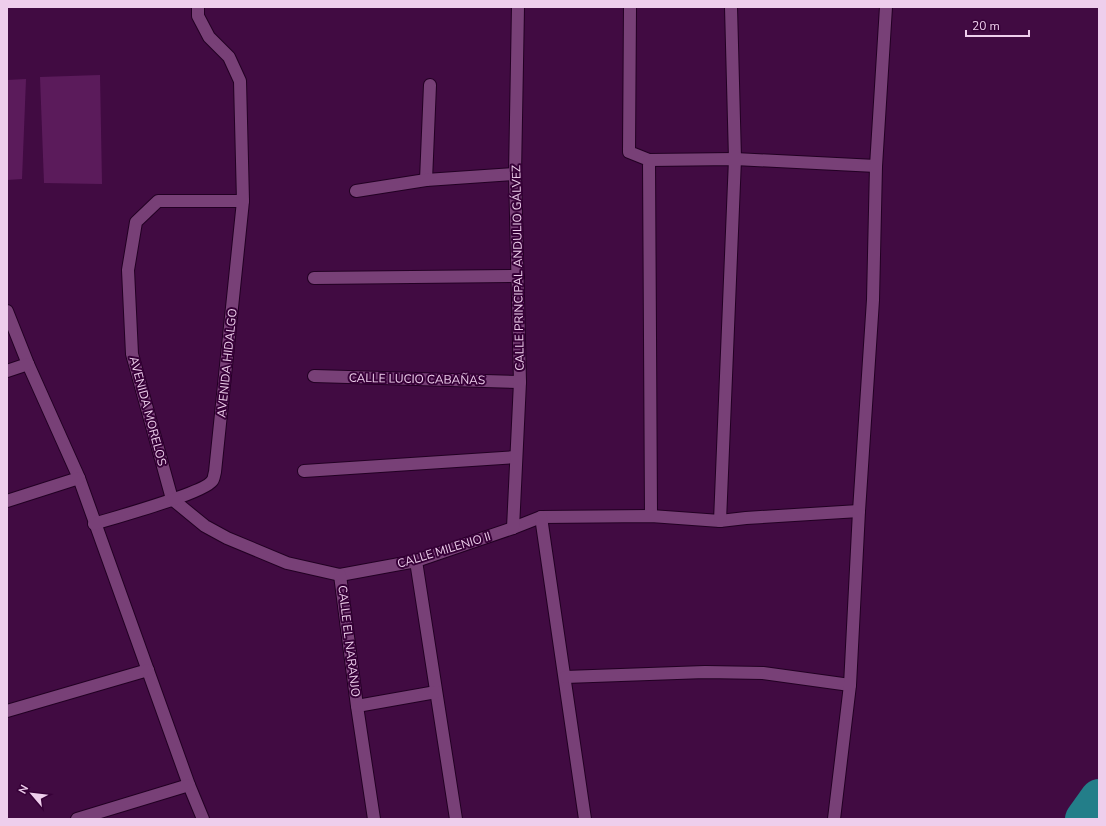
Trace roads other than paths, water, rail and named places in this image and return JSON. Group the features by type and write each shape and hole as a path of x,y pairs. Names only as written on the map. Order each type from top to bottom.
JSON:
{"street":[{"name":"AVENIDA HIDALGO","path":"94,524 202,488 212,481 215,472 243,201 240,81 229,57 209,37 198,16 198,7"},
{"name":"CALLE PRINCIPAL ANDULIO GÁLVEZ","path":"513,528 520,382 514,174 518,7"},
{"path":"630,7 629,152 649,160 735,159 876,166"},
{"path":"720,521 735,159 731,7"},
{"path":"834,819 850,685 859,511 873,300 876,166 886,7"},
{"path":"426,180 430,85"},
{"path":"649,160 651,516"},
{"path":"356,191 426,180 514,174"},
{"name":"AVENIDA MORELOS","path":"172,499 132,354 128,270 136,222 158,201 243,201"},
{"path":"314,278 518,276"},
{"path":"7,311 28,364 79,478 94,524 189,786 203,819"},
{"path":"7,371 28,364"},
{"name":"CALLE LUCIO CABAÑAS","path":"314,376 520,382"},
{"path":"304,470 516,457"},
{"path":"7,501 79,478"},
{"name":"CALLE MILENIO II","path":"172,499 205,526 227,538 287,563 340,575 416,561 540,518 651,516 720,521 859,511"},
{"path":"540,518 565,677 585,819"},
{"path":"416,561 456,819"},
{"name":"CALLE EL NARANJO","path":"340,575 357,706 374,819"},
{"path":"7,711 148,670"},
{"path":"565,677 705,672 763,673 850,685"},
{"path":"357,706 436,692"},
{"path":"77,819 189,786"}],"waterway":[{"path":"1084,819 1099,798"}]}
